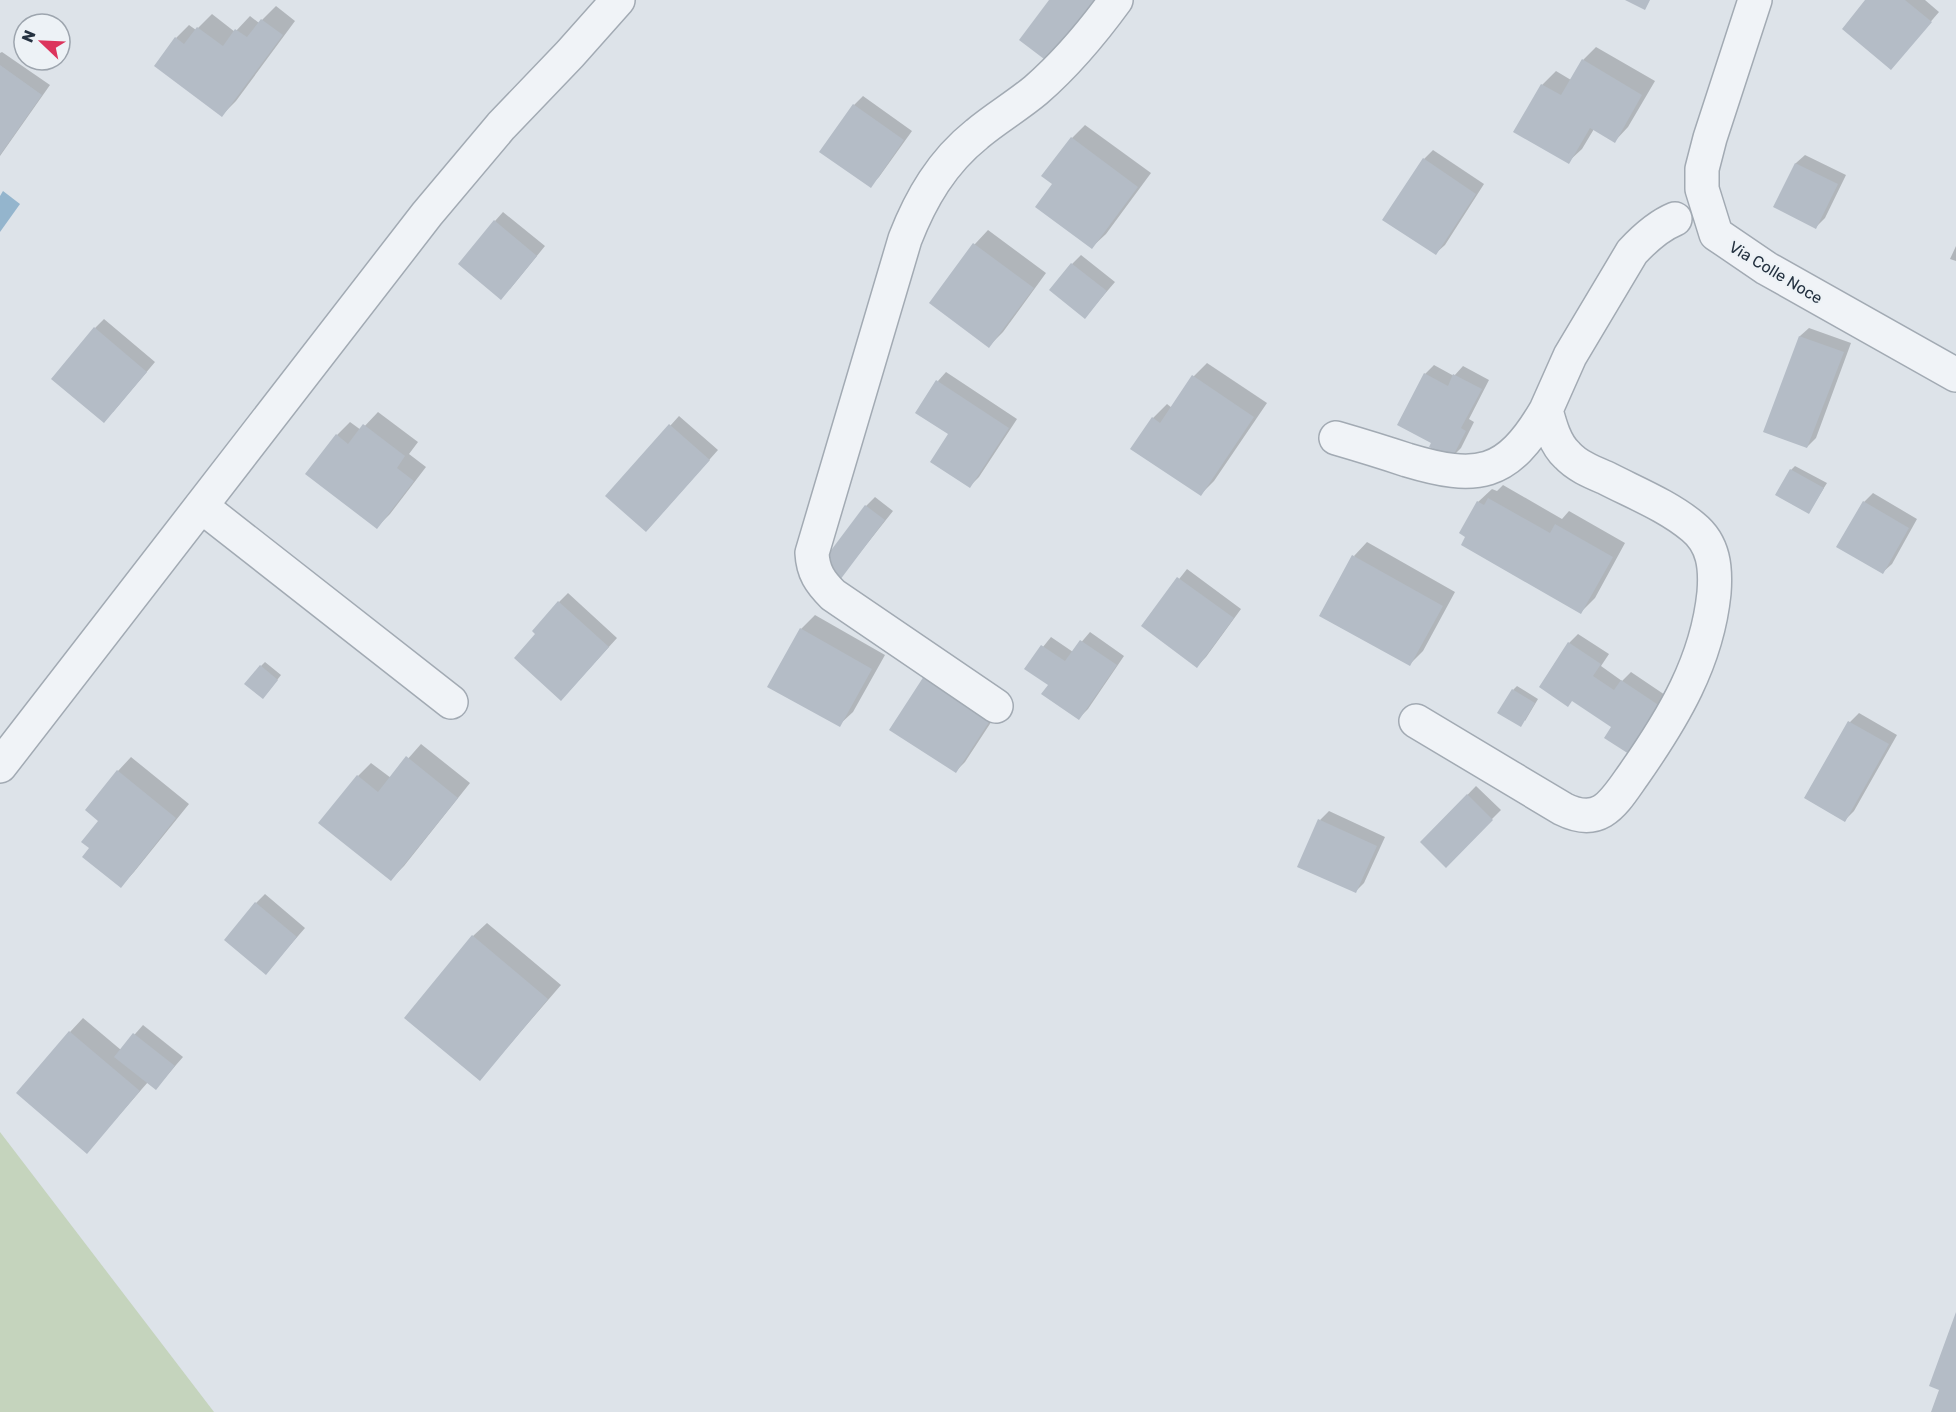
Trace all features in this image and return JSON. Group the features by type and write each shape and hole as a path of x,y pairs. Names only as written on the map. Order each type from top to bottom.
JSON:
{"street":[{"path":"0,766 456,178 618,0"},
{"path":"996,706 833,595 816,574 812,565 812,553 905,239 924,195 960,148 1036,90 1089,37 1116,0"},
{"name":"Via Colle Noce","path":"1755,0 1702,169 1702,189 1716,234 1766,268 1956,375"},
{"path":"1336,438 1438,469 1467,473 1481,471 1503,460 1536,426 1546,410 1570,356 1632,252 1645,237 1675,219 1702,189"},
{"path":"1675,219 1716,234"},
{"path":"1416,721 1563,809 1574,814 1588,816 1602,812 1616,798 1667,725 1695,670 1710,622 1714,584 1713,555 1707,542 1680,517 1573,460 1561,447 1546,410"},
{"path":"201,506 451,702"}],"green space":[{"path":"0,1132 214,1412 0,1412"}],"water":[{"path":"3,191 20,204 0,232 0,196"}],"building":[{"path":"1049,0 1095,0 1048,62 1019,40"},
{"path":"1625,0 1650,0 1645,10"},
{"path":"1865,0 1905,0 1932,22 1891,70 1842,29"},
{"path":"261,19 283,35 222,117 154,66 175,37 184,44 197,27 223,46 235,29 247,37"},
{"path":"1582,59 1642,95 1615,143 1590,128 1569,164 1513,132 1541,84 1561,95"},
{"path":"0,65 42,95 0,155"},
{"path":"853,104 904,140 871,188 819,152"},
{"path":"1071,137 1138,187 1092,249 1035,207 1052,184 1041,176"},
{"path":"1423,158 1476,194 1436,255 1382,220"},
{"path":"1795,163 1838,184 1816,229 1773,207"},
{"path":"494,220 537,256 501,300 458,264"},
{"path":"973,243 1034,288 989,348 929,303"},
{"path":"1071,263 1107,291 1085,319 1049,290"},
{"path":"94,327 147,372 104,423 51,379"},
{"path":"1799,336 1844,352 1807,448 1763,432"},
{"path":"1424,373 1448,386 1453,374 1482,389 1461,428 1466,431 1452,458 1429,447 1431,443 1397,425"},
{"path":"1192,375 1254,417 1201,496 1130,449 1152,417 1160,423"},
{"path":"936,380 1009,428 970,488 930,462 948,434 915,413"},
{"path":"363,424 405,456 397,468 414,481 377,529 305,474 336,434 348,444"},
{"path":"669,424 710,460 646,532 605,496"},
{"path":"1790,469 1824,488 1809,514 1775,495"},
{"path":"1488,498 1550,533 1555,524 1613,557 1581,614 1461,545 1465,537 1459,533 1477,501 1484,505"},
{"path":"1863,501 1909,528 1883,574 1836,547"},
{"path":"865,505 885,520 840,580 820,565"},
{"path":"1352,555 1443,606 1410,666 1319,616"},
{"path":"1177,577 1234,618 1197,668 1141,626"},
{"path":"558,601 609,647 561,701 514,658 535,634 532,631"},
{"path":"800,628 872,669 840,727 767,687"},
{"path":"1080,640 1117,665 1079,720 1041,694 1048,685 1024,669 1041,645 1065,661"},
{"path":"1568,642 1601,664 1593,676 1614,690 1621,680 1660,706 1629,754 1604,738 1611,727 1572,701 1568,707 1539,687"},
{"path":"260,665 278,680 263,699 244,684"},
{"path":"926,673 993,716 956,773 889,730"},
{"path":"1512,689 1535,703 1521,727 1497,713"},
{"path":"1848,721 1889,744 1845,822 1804,798"},
{"path":"406,756 458,798 391,881 318,823 357,775 378,792"},
{"path":"117,770 176,818 121,888 82,857 89,848 81,842 98,821 85,810"},
{"path":"1467,794 1493,820 1446,868 1420,842"},
{"path":"1318,819 1377,846 1356,893 1297,867"},
{"path":"255,902 297,937 266,975 224,940"},
{"path":"472,935 548,999 480,1081 404,1018"},
{"path":"69,1031 140,1091 87,1154 16,1093"},
{"path":"133,1033 175,1066 156,1090 114,1057"},
{"path":"1956,1312 1956,1412 1931,1412 1939,1390 1929,1386"}]}
